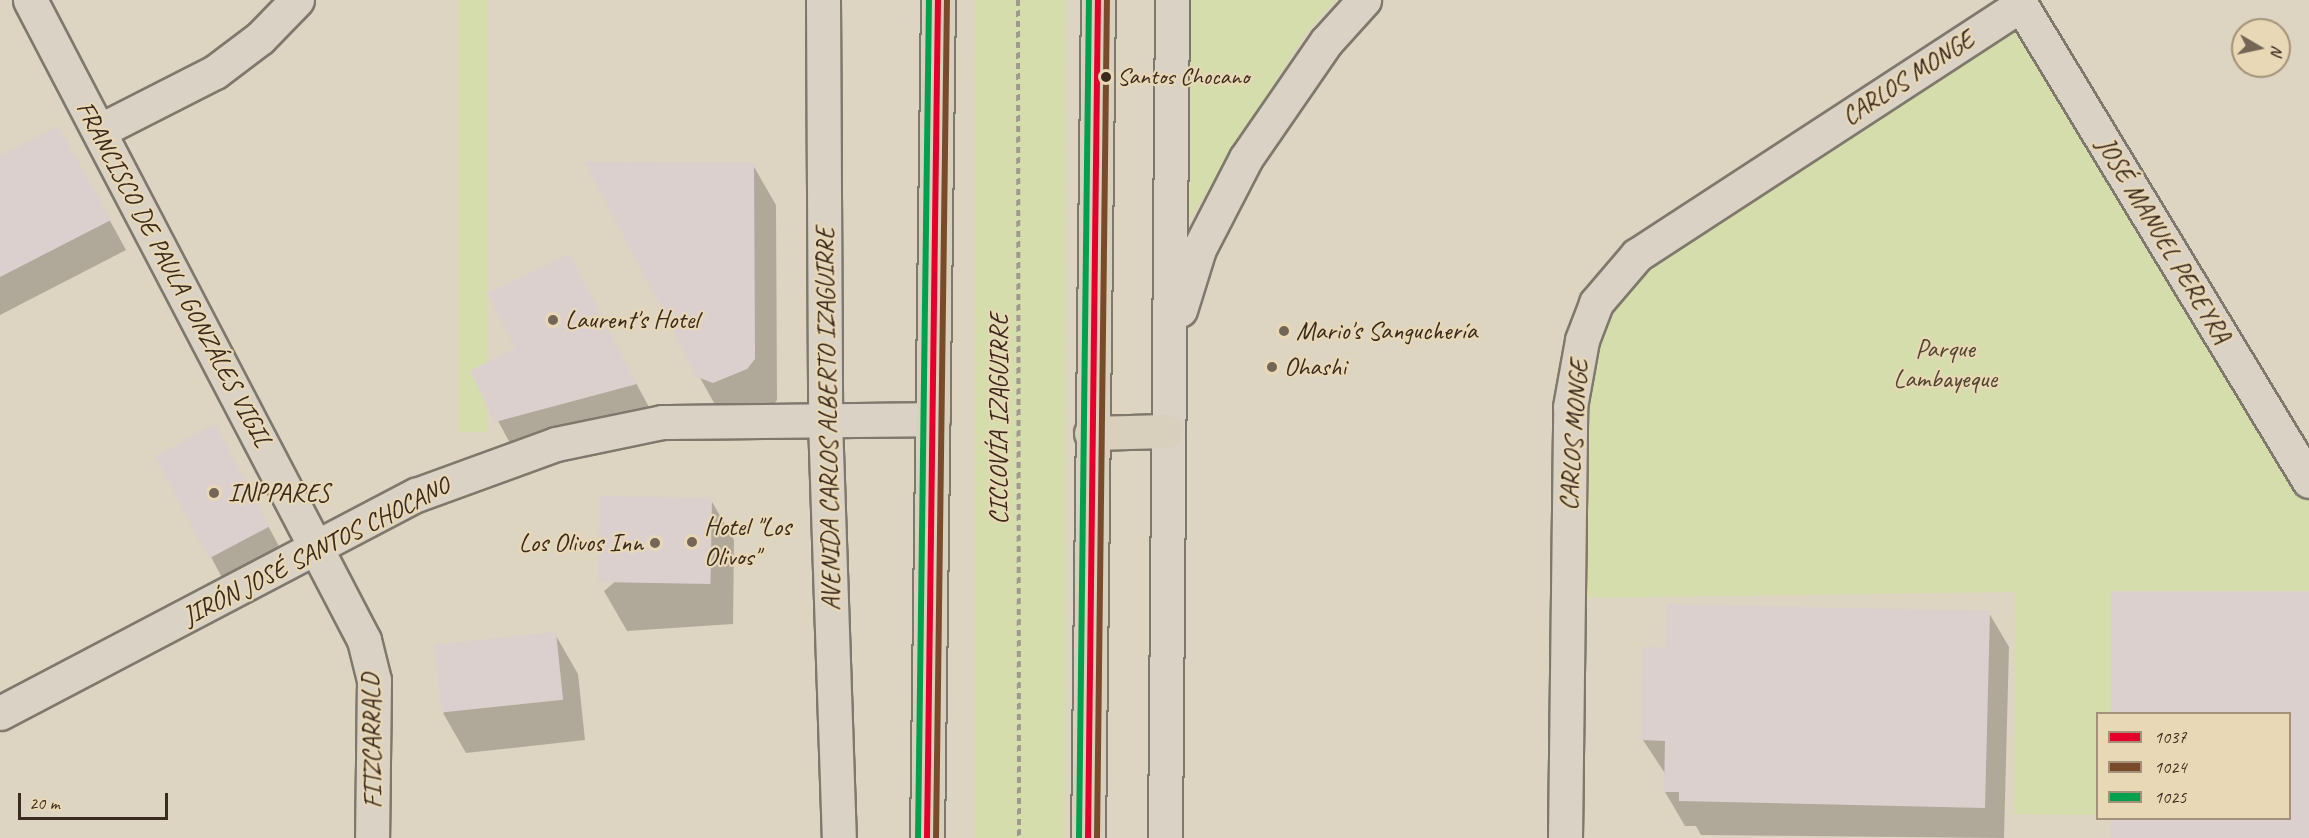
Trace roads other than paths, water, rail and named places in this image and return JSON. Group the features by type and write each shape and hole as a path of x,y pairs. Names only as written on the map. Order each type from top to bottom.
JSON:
{"main road":[{"path":"927,838 938,0"},
{"path":"1088,838 1091,433 1098,0"},
{"path":"1091,433 1167,431"}],"street":[{"name":"FRANCISCO DE PAULA GONZÁLES VIGIL","path":"30,0 318,547"},
{"path":"99,130 215,72 260,38 297,0"},
{"name":"AVENIDA CARLOS ALBERTO IZAGUIRRE","path":"823,0 825,420 839,838"},
{"path":"1166,838 1167,431 1172,0"},
{"path":"1168,359 1186,285 1216,213 1279,107 1364,0"},
{"name":"JOSÉ MANUEL PEREYRA","path":"2019,2 2309,481"},
{"name":"CARLOS MONGE","path":"1565,838 1570,407 1582,340 1596,303 1637,255 2019,2"},
{"name":"JIRÓN JOSÉ SANTOS CHOCANO","path":"0,713 416,495 556,444 662,422 933,419"},
{"name":"FITZCARRALD","path":"318,547 370,659 372,838"}],"place":[{"name":"Santos Chocano","path":"1106,77"},
{"name":"Laurent's Hotel","path":"553,320"},
{"name":"Mario's Sanguchería","path":"1284,331"},
{"name":"Ohashi","path":"1272,367"},
{"name":"INPPARES","path":"214,493"},
{"name":"Hotel \"Los Olivos\"","path":"692,542"},
{"name":"Los Olivos Inn","path":"655,543"}],"park label":[{"name":"Parque Lambayeque","path":"1945,364"}]}
